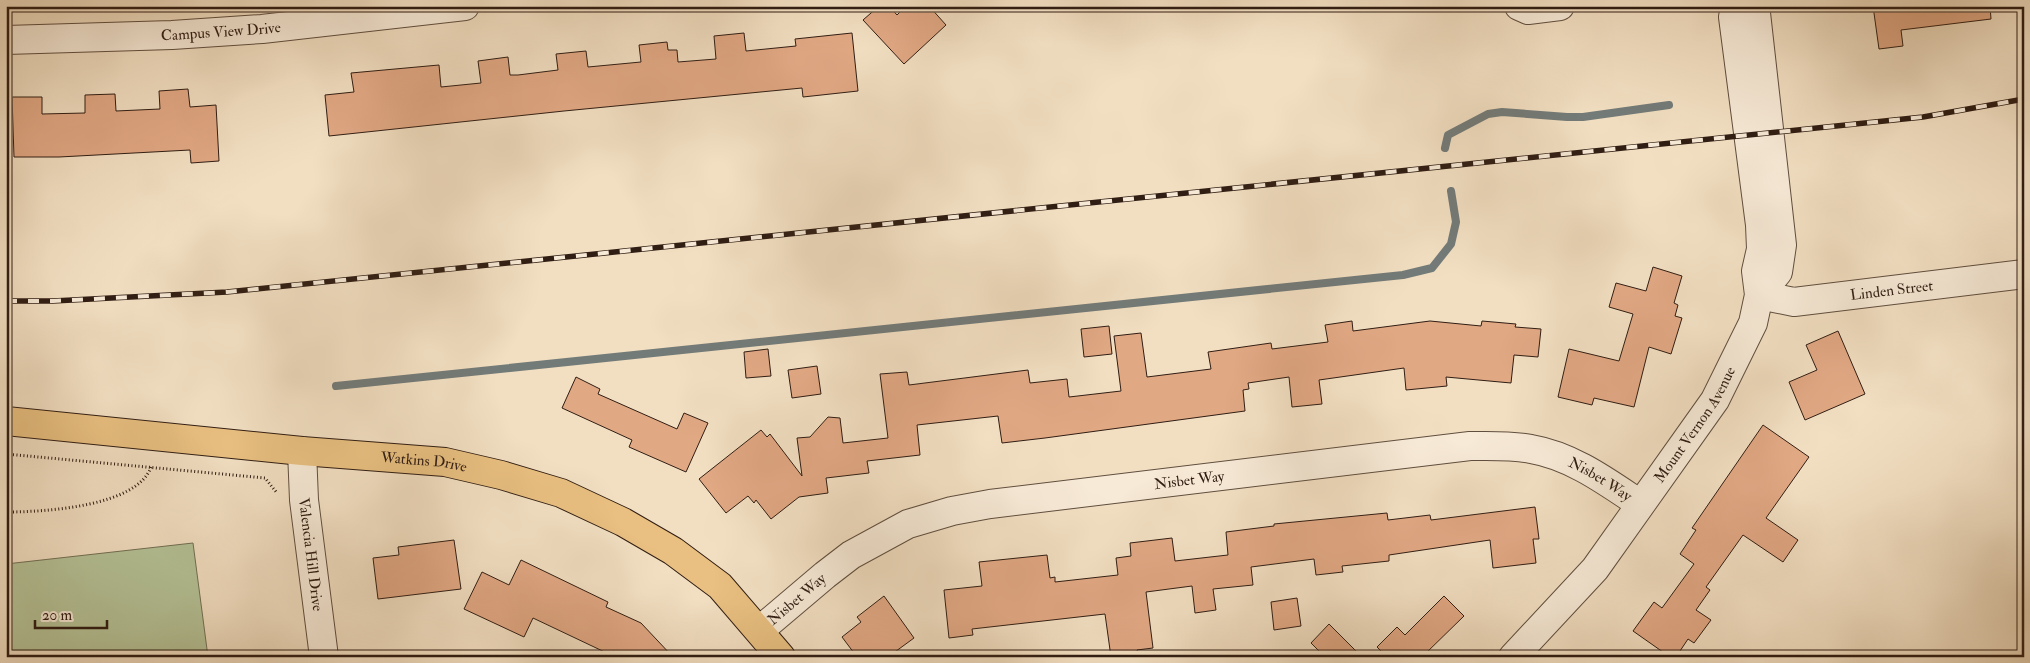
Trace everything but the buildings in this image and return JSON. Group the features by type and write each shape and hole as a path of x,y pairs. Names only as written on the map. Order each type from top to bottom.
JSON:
{"main road":[{"name":"Watkins Drive","path":"6,421 302,451 445,462 502,475 562,493 623,522 672,551 720,586 782,657"}],"street":[{"name":"Campus View Drive","path":"6,40 172,36 260,17 465,6"},
{"path":"1519,6 1528,10 1560,6"},
{"name":"Mount Vernon Avenue","path":"1513,657 1595,569 1715,400 1753,323 1759,295 1756,271 1761,248 1760,225 1733,17 1736,6"},
{"name":"Mount Vernon Avenue","path":"1753,6 1756,13 1782,245 1778,272 1759,295"},
{"name":"Linden Street","path":"1759,295 1794,302 2024,274"},
{"name":"Nisbet Way","path":"760,630 851,555 908,524 952,511 990,504 1470,446 1504,445 1533,449 1567,460 1594,474 1640,504"},
{"name":"Valencia Hill Drive","path":"302,451 304,500 324,657"}],"path":[{"path":"6,454 265,478 279,496"},
{"path":"6,512 37,512 86,505 109,499 131,490 148,477 152,467"}],"green space":[{"path":"193,543 208,657 6,657 6,564"}],"waterway":[{"path":"1445,148 1448,135 1488,114 1502,112 1583,117 1669,105"},
{"path":"336,386 1403,275 1432,268 1451,244 1456,222 1451,191"}],"railway":[{"path":"6,301 53,301 227,292 1923,117 2024,99"}]}
